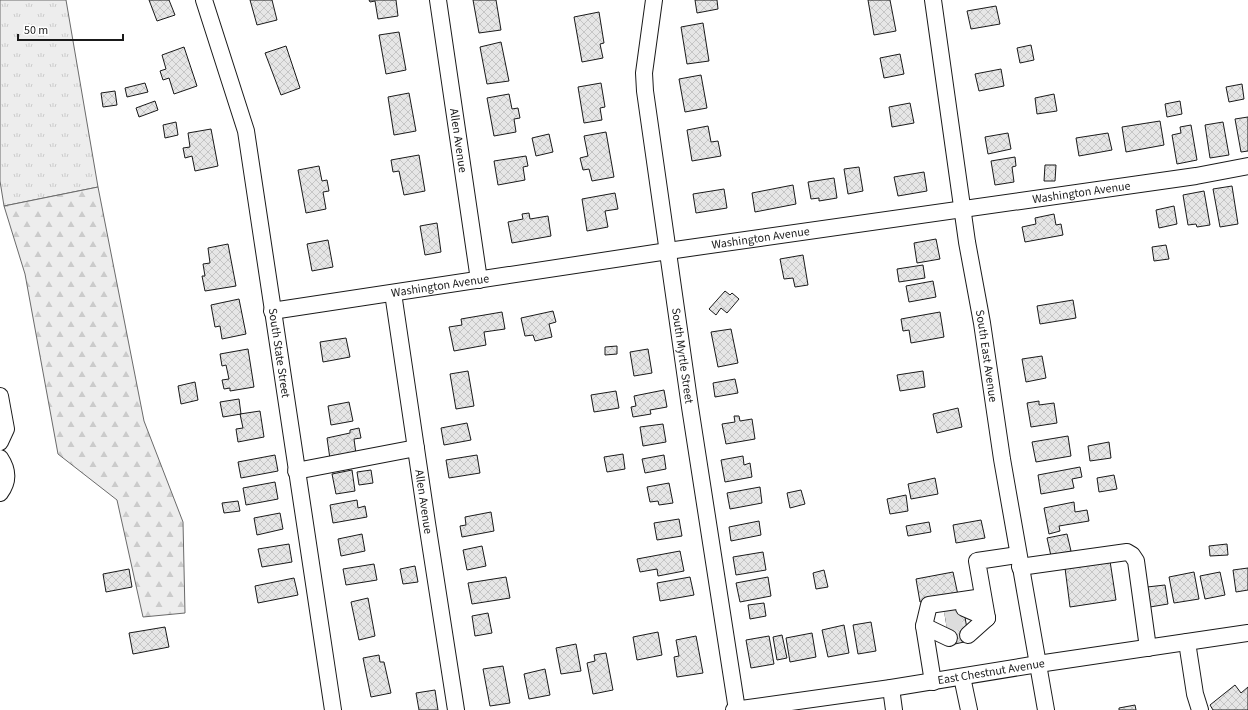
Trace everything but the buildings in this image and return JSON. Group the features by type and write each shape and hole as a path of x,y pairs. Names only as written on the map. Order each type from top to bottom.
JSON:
{"street":[{"name":"South State Street","path":"204,0 246,131 333,710"},
{"name":"Allen Avenue","path":"438,0 479,280"},
{"name":"South Myrtle Street","path":"654,0 644,73 645,91 690,407 737,710"},
{"name":"South East Avenue","path":"933,0 963,210 1002,459 1046,710"},
{"name":"Washington Avenue","path":"272,311 668,251 1188,177 1248,166"},
{"name":"Allen Avenue","path":"393,292 456,710"},
{"path":"0,396 6,429 0,442"},
{"path":"296,471 416,448"},
{"path":"0,458 4,463 7,475 4,488 0,493"},
{"path":"987,618 977,561 1069,561 1127,552 1132,555 1136,562 1148,648"},
{"path":"933,682 924,626 929,606 983,596"},
{"path":"987,618 966,621 987,618"},
{"path":"924,626 946,624"},
{"name":"East Chestnut Avenue","path":"734,710 831,704 891,688 1038,664 1248,633"},
{"path":"1187,642 1195,694 1200,710"},
{"path":"962,677 969,710"},
{"path":"891,688 894,710"}],"green space":[{"path":"0,0 66,0 98,187 4,206 0,181"},
{"path":"98,187 144,421 183,522 185,613 143,617 117,500 58,454 25,274 4,206"}],"tunnel":[{"path":"944,612 964,608"},
{"path":"946,623 965,621"}]}
